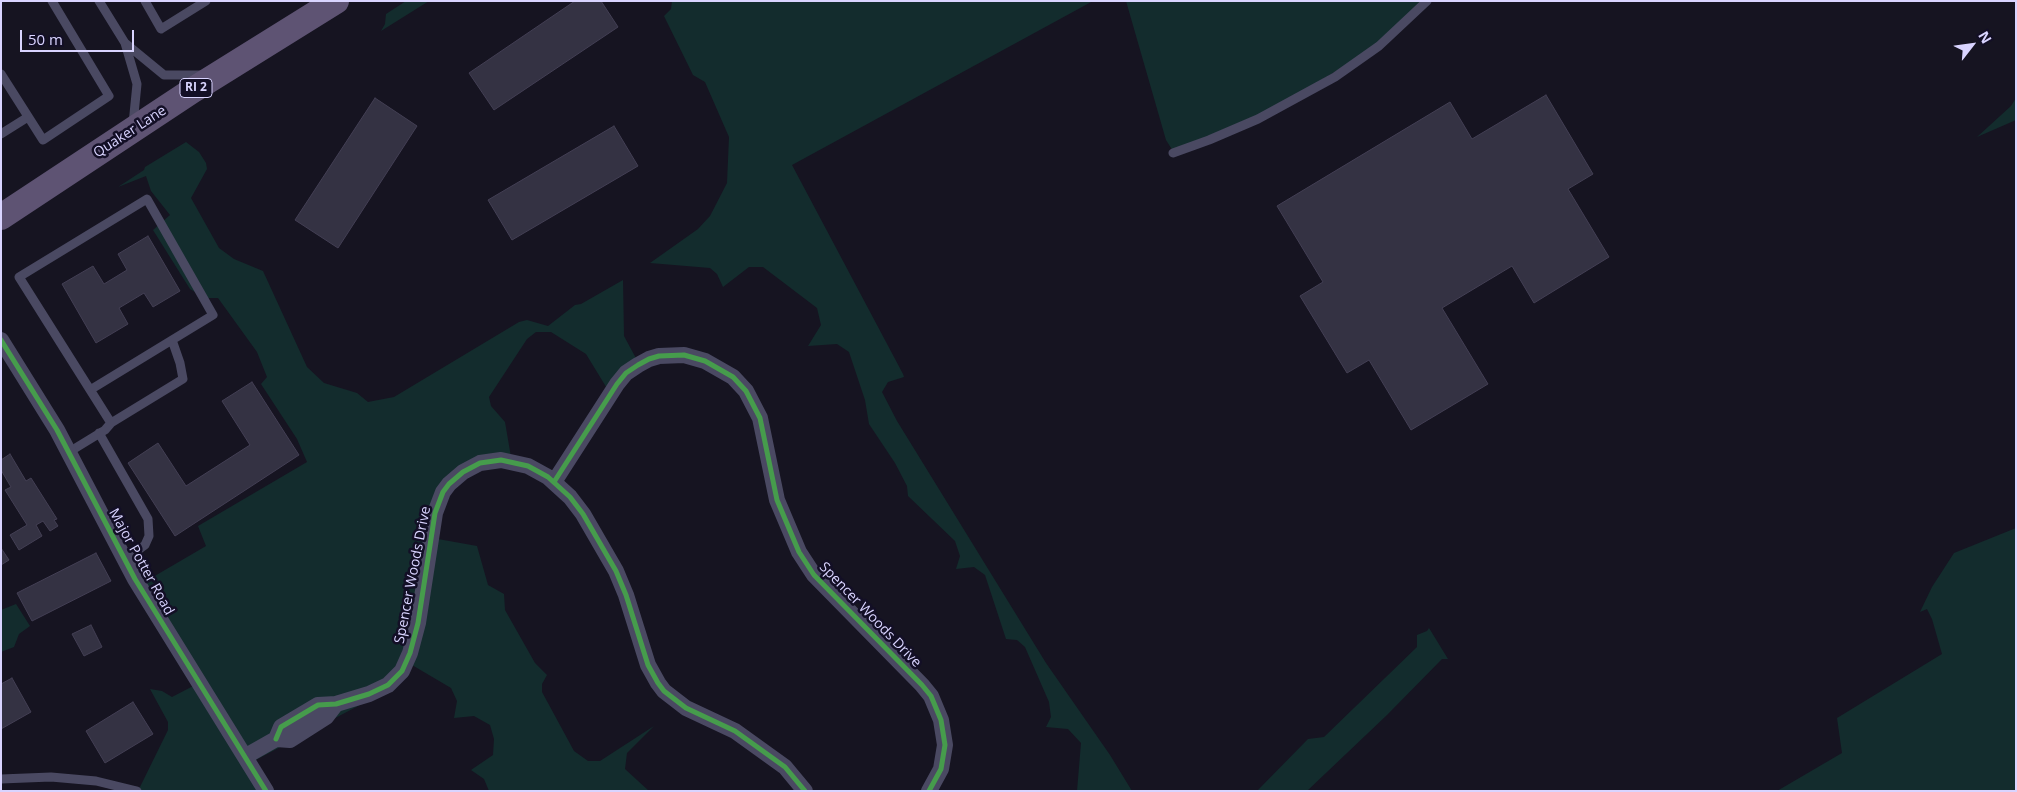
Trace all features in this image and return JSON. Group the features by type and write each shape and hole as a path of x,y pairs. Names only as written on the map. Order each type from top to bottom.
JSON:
{"main road":[{"name":"Quaker Lane","path":"1,217 216,76 336,1"}],"street":[{"name":"Major Potter Road","path":"1,340 69,452 125,560 266,791"},
{"name":"Spencer Woods Drive","path":"554,482 617,384 626,373 638,365 659,356 684,355 705,361 733,376 746,391 757,409 764,432 777,500 799,552 814,574 922,685 936,708 944,732 945,745 941,769 929,791"},
{"name":"Spencer Woods Drive","path":"246,756 276,739 290,740 326,717 336,704 379,690 396,679 410,653 418,623 435,513 443,492 463,472 480,463 501,460 528,466 554,482 577,506 606,552 626,595 645,656 658,683 678,704 735,731 785,767 805,791"}],"lane":[{"path":"1,74 43,140 110,96 52,1"},
{"path":"99,1 125,43 137,84 132,131"},
{"path":"144,1 161,29 206,1"},
{"path":"1173,153 1258,119 1335,77 1380,46 1427,1"},
{"path":"125,43 164,75 216,76"},
{"path":"1,134 28,117"},
{"path":"90,390 213,315 147,199 20,277 90,390 111,423"},
{"path":"69,452 111,423 183,379 172,340"},
{"path":"99,433 148,519 149,536 145,545 125,560"},
{"path":"1,779 51,777 96,781 137,791"}],"green space":[{"path":"406,1 429,1 381,31 385,24 386,14"},
{"path":"672,1 1093,1 792,165 903,374 904,377 888,382 882,392 897,421 1046,663 1110,755 1132,791 1077,791 1081,743 1068,729 1046,727 1051,717 1049,702 1025,647 1017,640 1006,639 985,575 974,567 956,569 960,556 955,541 908,496 907,486 895,463 869,424 865,400 849,352 837,344 808,346 821,325 817,308 763,267 749,267 723,287 717,274 710,268 650,263 698,229 710,216 727,183 729,137 705,82 693,75 664,16 671,9"},
{"path":"1126,1 1427,1 1372,49 1266,114 1173,151 1166,140"},
{"path":"2016,98 2016,120 1977,137 2011,106"},
{"path":"186,142 199,152 206,163 207,169 191,198 219,248 234,259 263,271 307,367 324,383 357,393 368,402 394,397 519,322 527,320 548,326 575,305 581,304 623,280 624,336 638,362 608,390 586,354 551,332 536,332 527,339 489,397 491,406 505,422 511,457 460,477 445,499 438,539 477,546 488,585 504,594 505,610 535,663 547,675 542,684 542,692 574,751 588,761 600,761 654,726 627,753 625,769 649,791 489,791 484,779 471,770 493,755 494,739 490,725 474,716 454,718 457,701 451,688 412,665 358,706 252,762 266,791 142,791 139,789 168,730 168,722 150,689 162,691 172,697 197,684 141,584 206,546 198,526 307,462 297,439 261,384 267,377 257,352 218,298 205,298 190,289 153,230 170,215 151,191 146,176 118,187 144,170 145,167"},
{"path":"2016,528 2016,791 1777,791 1842,753 1837,718 1942,654 1932,619 1927,609 1920,612 1932,587 1954,553"},
{"path":"16,604 30,626 19,634 14,647 1,652 1,610"},
{"path":"1429,628 1448,659 1442,659 1387,715 1307,791 1257,791 1308,739 1324,737 1417,647 1417,635 1427,631"}],"building":[{"path":"575,1 601,1 618,27 494,110 469,73"},
{"path":"1546,95 1593,174 1568,189 1609,257 1534,303 1512,266 1442,308 1488,384 1411,430 1369,360 1347,373 1300,296 1323,282 1277,206 1450,102 1472,139"},
{"path":"375,98 417,126 338,248 295,220"},
{"path":"614,126 638,166 512,240 488,200"},
{"path":"148,236 180,291 153,307 144,293 119,308 128,324 96,343 62,284 93,266 104,284 127,270 118,254"},
{"path":"252,382 299,455 175,536 128,463 158,443 186,486 250,445 222,401"},
{"path":"10,454 26,481 31,478 57,519 54,520 58,526 50,531 43,521 36,525 42,536 19,550 10,535 27,525 5,490 11,487 1,470 1,460"},
{"path":"1,548 9,560 1,565"},
{"path":"96,553 111,581 32,621 17,593"},
{"path":"91,625 102,647 84,656 72,634"},
{"path":"12,678 31,712 1,729 1,684"},
{"path":"133,702 153,734 105,763 86,731"}],"cycle path":[{"path":"1,340 57,430 135,579 266,791"},
{"path":"554,482 617,384 626,373 638,365 659,356 684,355 705,361 733,377 746,391 760,418 777,500 799,552 814,575 931,696 941,720 945,745 941,769 929,791"},
{"path":"276,739 281,727 318,705 336,704 369,694 388,685 402,671 410,653 418,623 435,513 443,492 463,472 480,463 501,460 528,466 548,477 570,497 583,514 616,571 626,595 648,665 664,691 686,708 735,731 785,767 805,791"}]}
